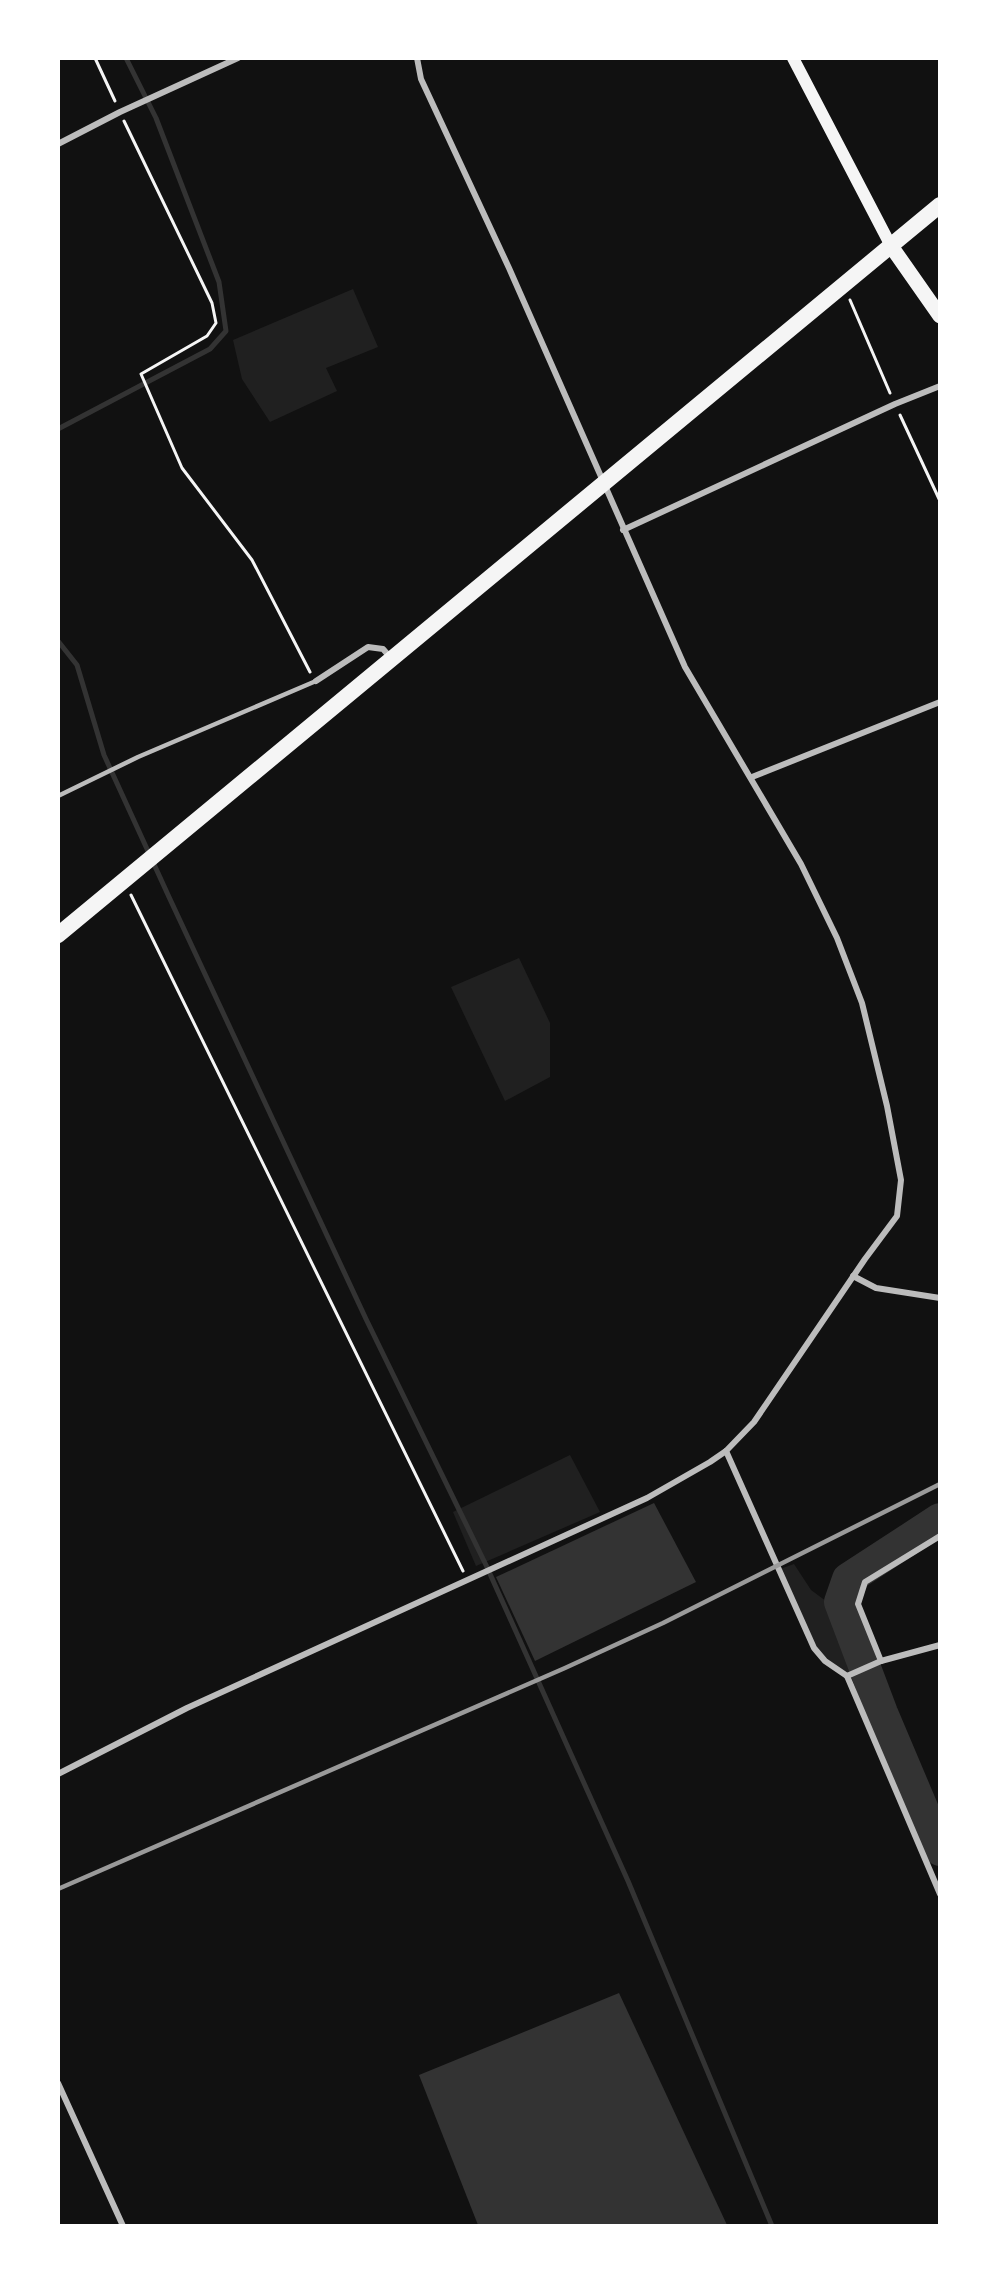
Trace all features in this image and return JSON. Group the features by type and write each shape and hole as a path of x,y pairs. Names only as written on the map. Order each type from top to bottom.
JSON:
{"highway":[{"path":"58,935 939,205"}],"main road":[{"path":"793,58 891,246 939,316"}],"street":[{"path":"58,144 120,112 238,58"},
{"path":"58,1774 187,1708 647,1498 726,1451 754,1422 853,1276 897,1216 901,1180 887,1106 862,1003 837,938 801,864 686,667 602,484 509,268 421,79 417,58"},
{"path":"623,530 895,404 939,386"},
{"path":"315,681 368,647 383,649 392,660"},
{"path":"752,777 939,702"},
{"path":"853,1276 876,1288 939,1298"},
{"path":"726,1451 814,1648 825,1661 847,1676 939,1894"},
{"path":"881,1661 858,1604 860,1592 865,1582 939,1536"},
{"path":"847,1676 881,1661 939,1645"},
{"path":"58,2083 123,2226"}],"lane":[{"path":"58,796 138,757 315,681"}],"path":[{"path":"95,58 212,303 216,323 207,336 141,374 182,468 252,560 315,681"},
{"path":"842,287 858,314 895,404 939,501"},
{"path":"123,880 468,1581"}],"shaded area":[{"path":"353,289 378,347 326,368 337,391 270,422 242,379 233,340"},
{"path":"519,958 550,1023 550,1077 505,1101 451,987"},
{"path":"570,1455 600,1512 476,1566 453,1512"},
{"path":"654,1503 696,1582 535,1661 496,1577"},
{"path":"794,1564 811,1590 842,1613 863,1668 847,1675 825,1660 815,1647 780,1569"},
{"path":"619,1993 727,2225 478,2225 419,2075"}],"waterway":[{"path":"58,429 210,349 226,331 219,282 156,118 126,58"},
{"path":"58,641 77,665 104,755 366,1319 486,1565 628,1881 772,2226"},
{"path":"940,1519 848,1579 840,1602 882,1713 940,1850"}],"railway":[{"path":"58,1889 565,1668 663,1623 940,1484"}]}
